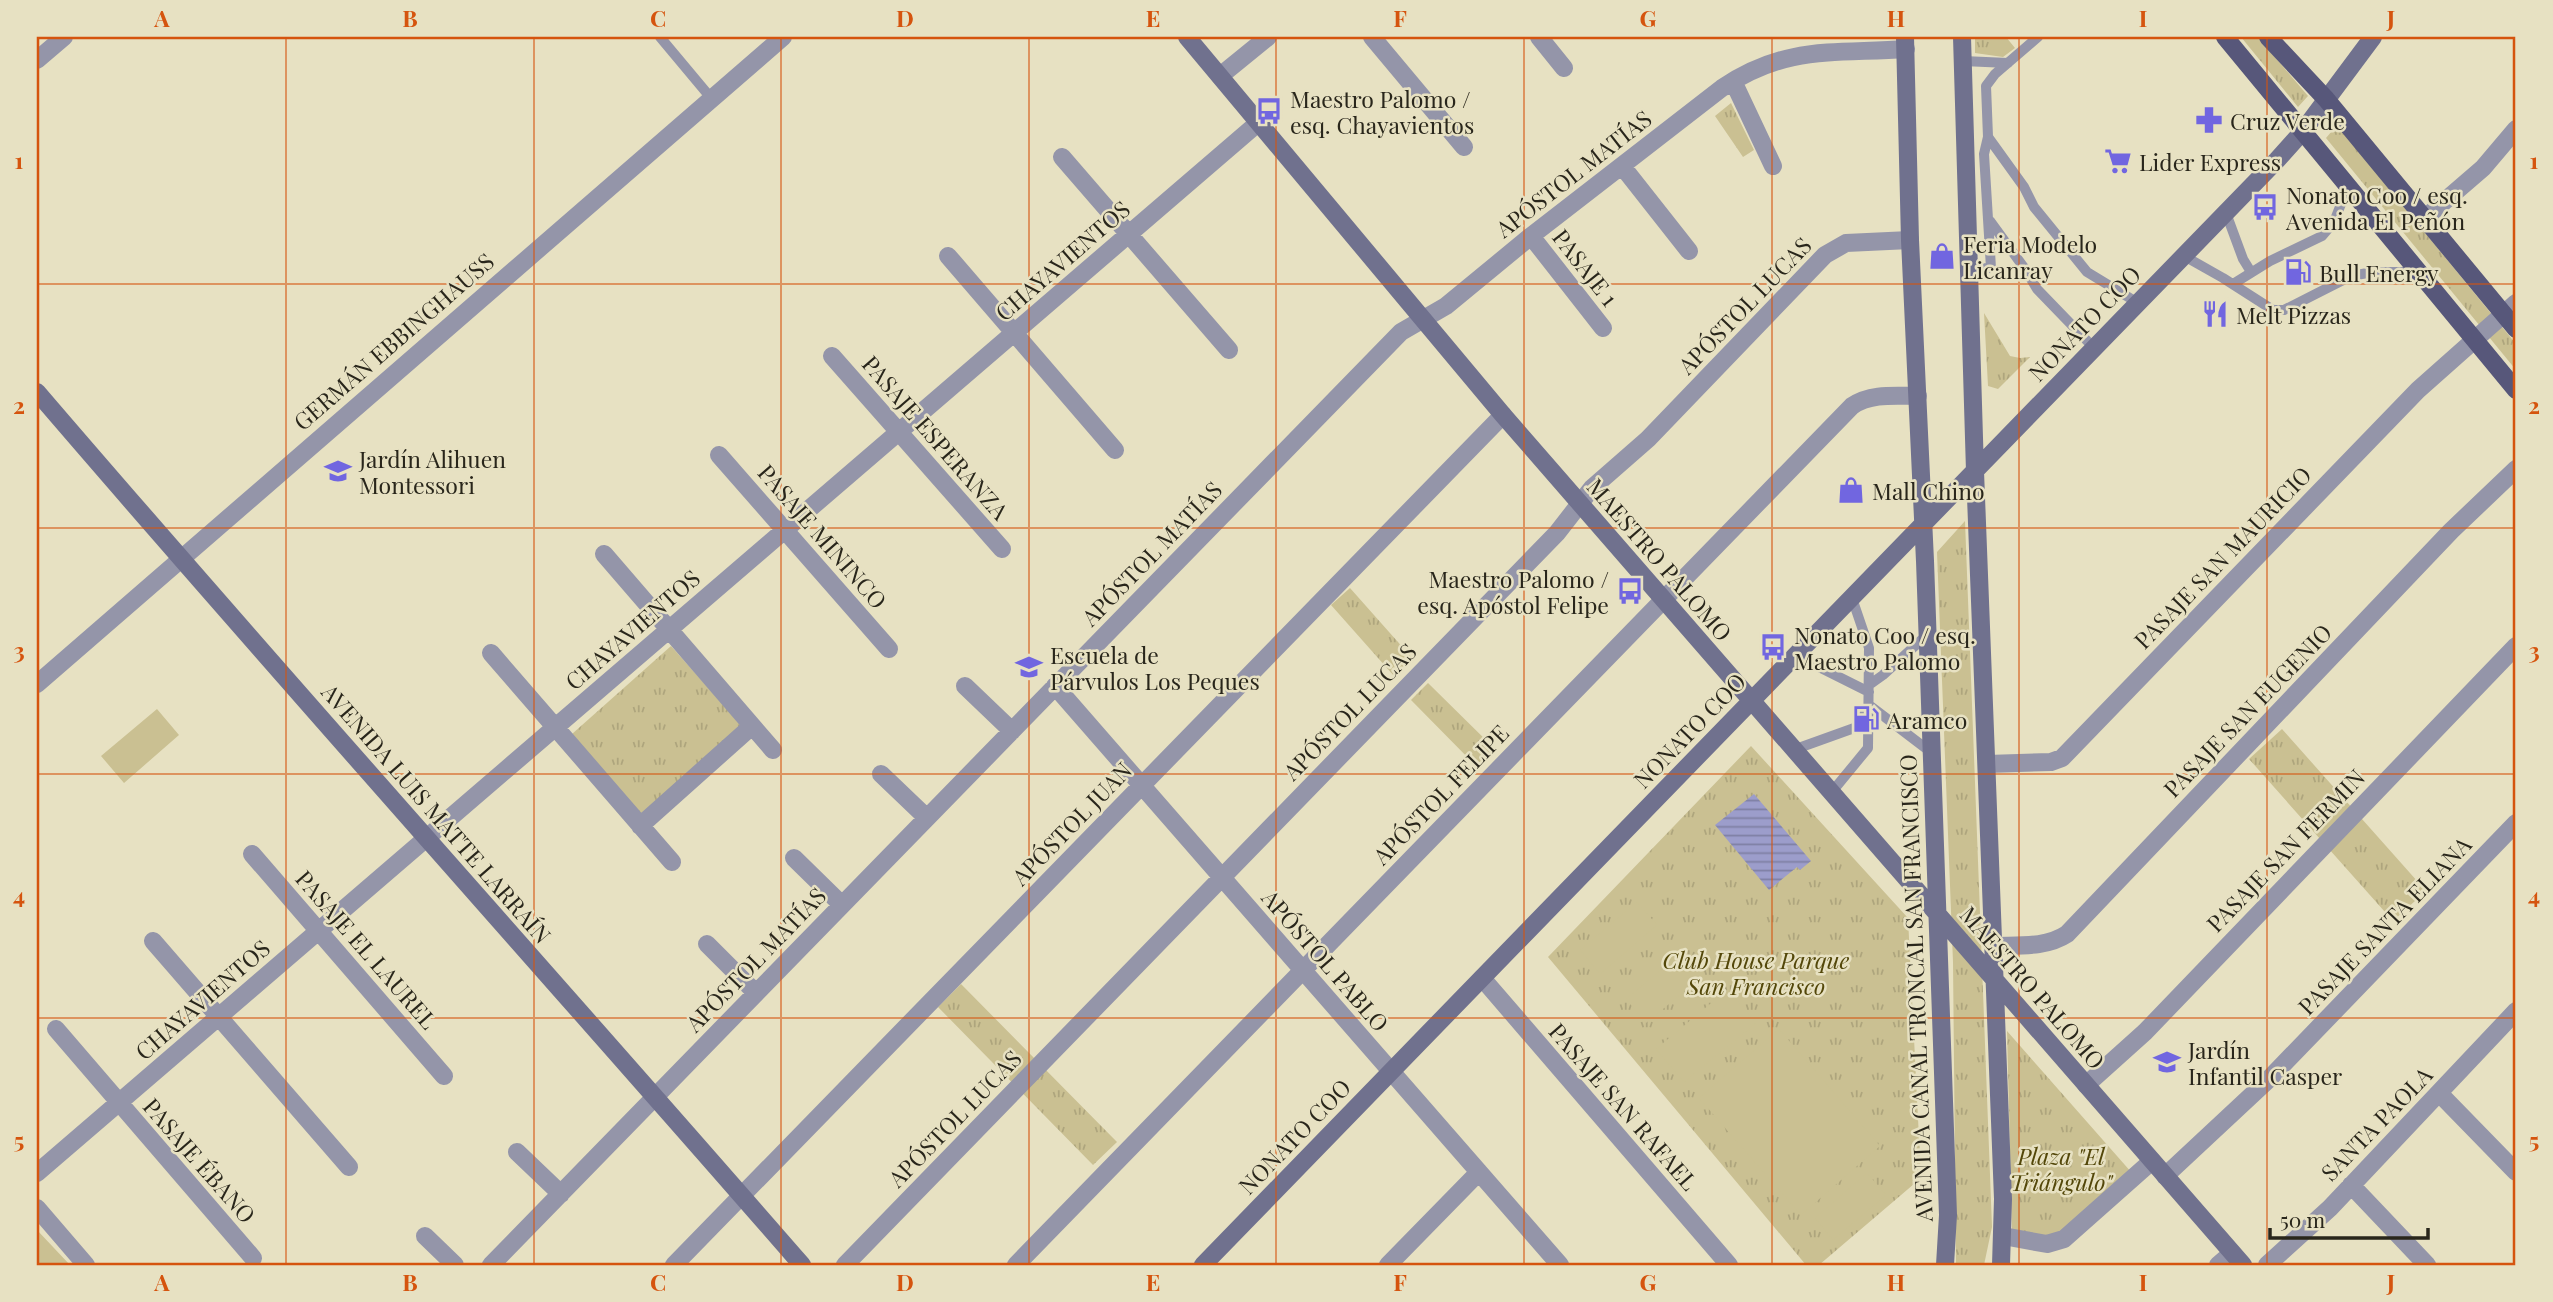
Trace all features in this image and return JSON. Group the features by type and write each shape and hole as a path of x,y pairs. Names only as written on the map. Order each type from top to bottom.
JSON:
{"main road":[{"path":"2225,37 2516,390"},
{"path":"2268,37 2326,99 2425,218 2510,309 2516,329"}],"street":[{"path":"37,60 64,37"},
{"name":"GERMÁN EBBINGHAUSS","path":"37,684 782,37"},
{"name":"MAESTRO PALOMO","path":"1187,37 1503,415 2238,1259"},
{"path":"1220,76 1268,37"},
{"path":"1372,37 1464,147"},
{"path":"1539,37 1564,68"},
{"path":"1962,37 1975,471 1996,982 2003,1236 2001,1265"},
{"name":"NONATO COO","path":"1203,1265 2226,213 2303,131 2373,37"},
{"name":"APÓSTOL MATÍAS","path":"491,1265 1393,339 1409,326 1446,306 1531,236 1733,81 1795,55 1905,43"},
{"name":"AVENIDA CANAL TRONCAL SAN FRANCISCO","path":"1905,43 1910,240 1924,523 1948,1215 1945,1265"},
{"path":"1733,81 1773,166"},
{"name":"CHAYAVIENTOS","path":"37,1173 1258,122"},
{"path":"2425,218 2483,168 2516,129"},
{"path":"1062,157 1229,350"},
{"path":"1622,166 1689,251"},
{"name":"PASAJE 1","path":"1531,236 1603,328"},
{"name":"APÓSTOL LUCAS","path":"845,1265 1557,533 1592,488 1648,439 1831,250 1855,241 1910,240"},
{"path":"948,256 1115,450"},
{"name":"PASAJE SAN MAURICIO","path":"1987,764 2051,762 2062,758 2418,390 2510,309"},
{"name":"PASAJE ESPERANZA","path":"832,356 1002,549"},
{"name":"AVENIDA LUIS MATTE LARRAÍN","path":"37,392 180,559 802,1265"},
{"name":"APÓSTOL FELIPE","path":"1016,1265 1852,406 1876,396 1918,396"},
{"name":"APÓSTOL JUAN","path":"674,1265 1503,415"},
{"name":"PASAJE MININCO","path":"719,455 889,649"},
{"name":"PASAJE SAN EUGENIO","path":"1994,946 2042,944 2067,934 2451,531 2516,469"},
{"path":"604,554 774,750"},
{"name":"PASAJE SAN FERMIN","path":"2086,1085 2145,1032 2516,646"},
{"path":"491,653 672,862"},
{"path":"965,686 1012,731"},
{"name":"APÓSTOL PABLO","path":"1055,687 1560,1265"},
{"path":"640,826 752,726"},
{"path":"881,774 927,818"},
{"name":"PASAJE SANTA ELIANA","path":"2165,1176 2269,1079 2516,823"},
{"name":"PASAJE EL LAUREL","path":"252,853 444,1076"},
{"path":"794,858 842,905"},
{"path":"153,941 349,1167"},
{"path":"707,944 756,993"},
{"name":"PASAJE SAN RAFAEL","path":"1482,978 1729,1265"},
{"name":"SANTA PAOLA","path":"2267,1265 2351,1185 2516,1012"},
{"name":"PASAJE ÉBANO","path":"56,1029 253,1258"},
{"path":"2439,1093 2516,1172"},
{"path":"517,1152 561,1194"},
{"path":"2003,1236 2047,1244 2064,1239 2152,1161"},
{"path":"1388,1265 1479,1172"},
{"path":"2351,1185 2427,1265"},
{"path":"37,1208 86,1265"},
{"path":"425,1236 456,1265"},
{"path":"2218,1265 2238,1259"}],"lane":[{"path":"660,37 711,98"},
{"path":"1986,86 1990,79 2038,37"},
{"path":"1963,61 2008,63"},
{"path":"1969,270 1991,268 1984,154 1988,136 1987,63"},
{"path":"1988,136 2024,187 2034,207 2087,272 2138,303"},
{"path":"2233,284 2322,236 2334,222 2348,186"},
{"path":"2226,213 2251,272"},
{"path":"1990,221 2037,289 2094,348"},
{"path":"2183,257 2233,284 2273,310 2284,310 2351,276 2373,272 2419,272"},
{"path":"1831,793 1868,748 1869,648 1852,598"},
{"path":"1869,689 1928,634"},
{"path":"1795,655 1869,689"},
{"path":"1869,705 1932,754"},
{"path":"1793,750 1857,727 1869,705"}],"green space":[{"path":"1975,37 2006,37 2015,48 2003,57 1975,53"},
{"path":"2241,37 2258,37 2308,96 2298,107"},
{"path":"1731,103 1754,150 1743,157 1715,116"},
{"path":"2337,125 2516,344 2516,370 2326,138"},
{"path":"1984,313 2010,356 2030,357 1998,389 1988,386"},
{"path":"1965,521 1992,1227 1984,1265 1956,1265 1953,962 1937,552"},
{"path":"1350,588 1413,659 1394,676 1331,605"},
{"path":"671,646 743,727 643,816 572,734"},
{"path":"1428,683 1496,750 1478,768 1411,700"},
{"path":"157,709 179,735 124,783 101,756"},
{"path":"2282,729 2426,891 2393,921 2249,759"},
{"name":"Club House Parque San Francisco","path":"1751,746 1908,918 1921,1178 1819,1265 1806,1265 1548,957"},
{"path":"1637,902 1657,925 1600,974 1580,950"},
{"path":"1683,952 1703,976 1646,1023 1626,999"},
{"path":"961,984 1117,1142 1093,1165 938,1007"},
{"path":"1728,989 1756,1023 1684,1082 1656,1049"},
{"path":"1779,1029 1880,1146 1801,1215 1699,1098"},
{"name":"Plaza \"El Triángulo\"","path":"2007,1031 2132,1173 2063,1234 2045,1236 2012,1230"},
{"path":"1867,1173 1886,1195 1833,1240 1815,1218"},
{"path":"37,1230 70,1265 37,1265"}],"water":[{"path":"1754,794 1811,861 1800,870 1797,867 1769,890 1715,825"}],"place":[{"name":"Maestro Palomo / esq. Chayavientos","path":"1269,111"},
{"name":"Cruz Verde","path":"2209,120"},
{"name":"Lider Express","path":"2118,161"},
{"name":"Nonato Coo / esq. Avenida El Peñón","path":"2265,207"},
{"name":"Feria Modelo Licanray","path":"1942,256"},
{"name":"Bull Energy","path":"2298,272"},
{"name":"Melt Pizzas","path":"2215,314"},
{"name":"Jardín Alihuen Montessori","path":"338,471"},
{"name":"Mall Chino","path":"1851,490"},
{"name":"Maestro Palomo / esq. Apóstol Felipe","path":"1630,591"},
{"name":"Nonato Coo / esq. Maestro Palomo","path":"1773,647"},
{"name":"Escuela de Párvulos Los Peques","path":"1029,667"},
{"name":"Aramco","path":"1866,719"},
{"name":"Jardín Infantil Casper","path":"2167,1062"}]}
